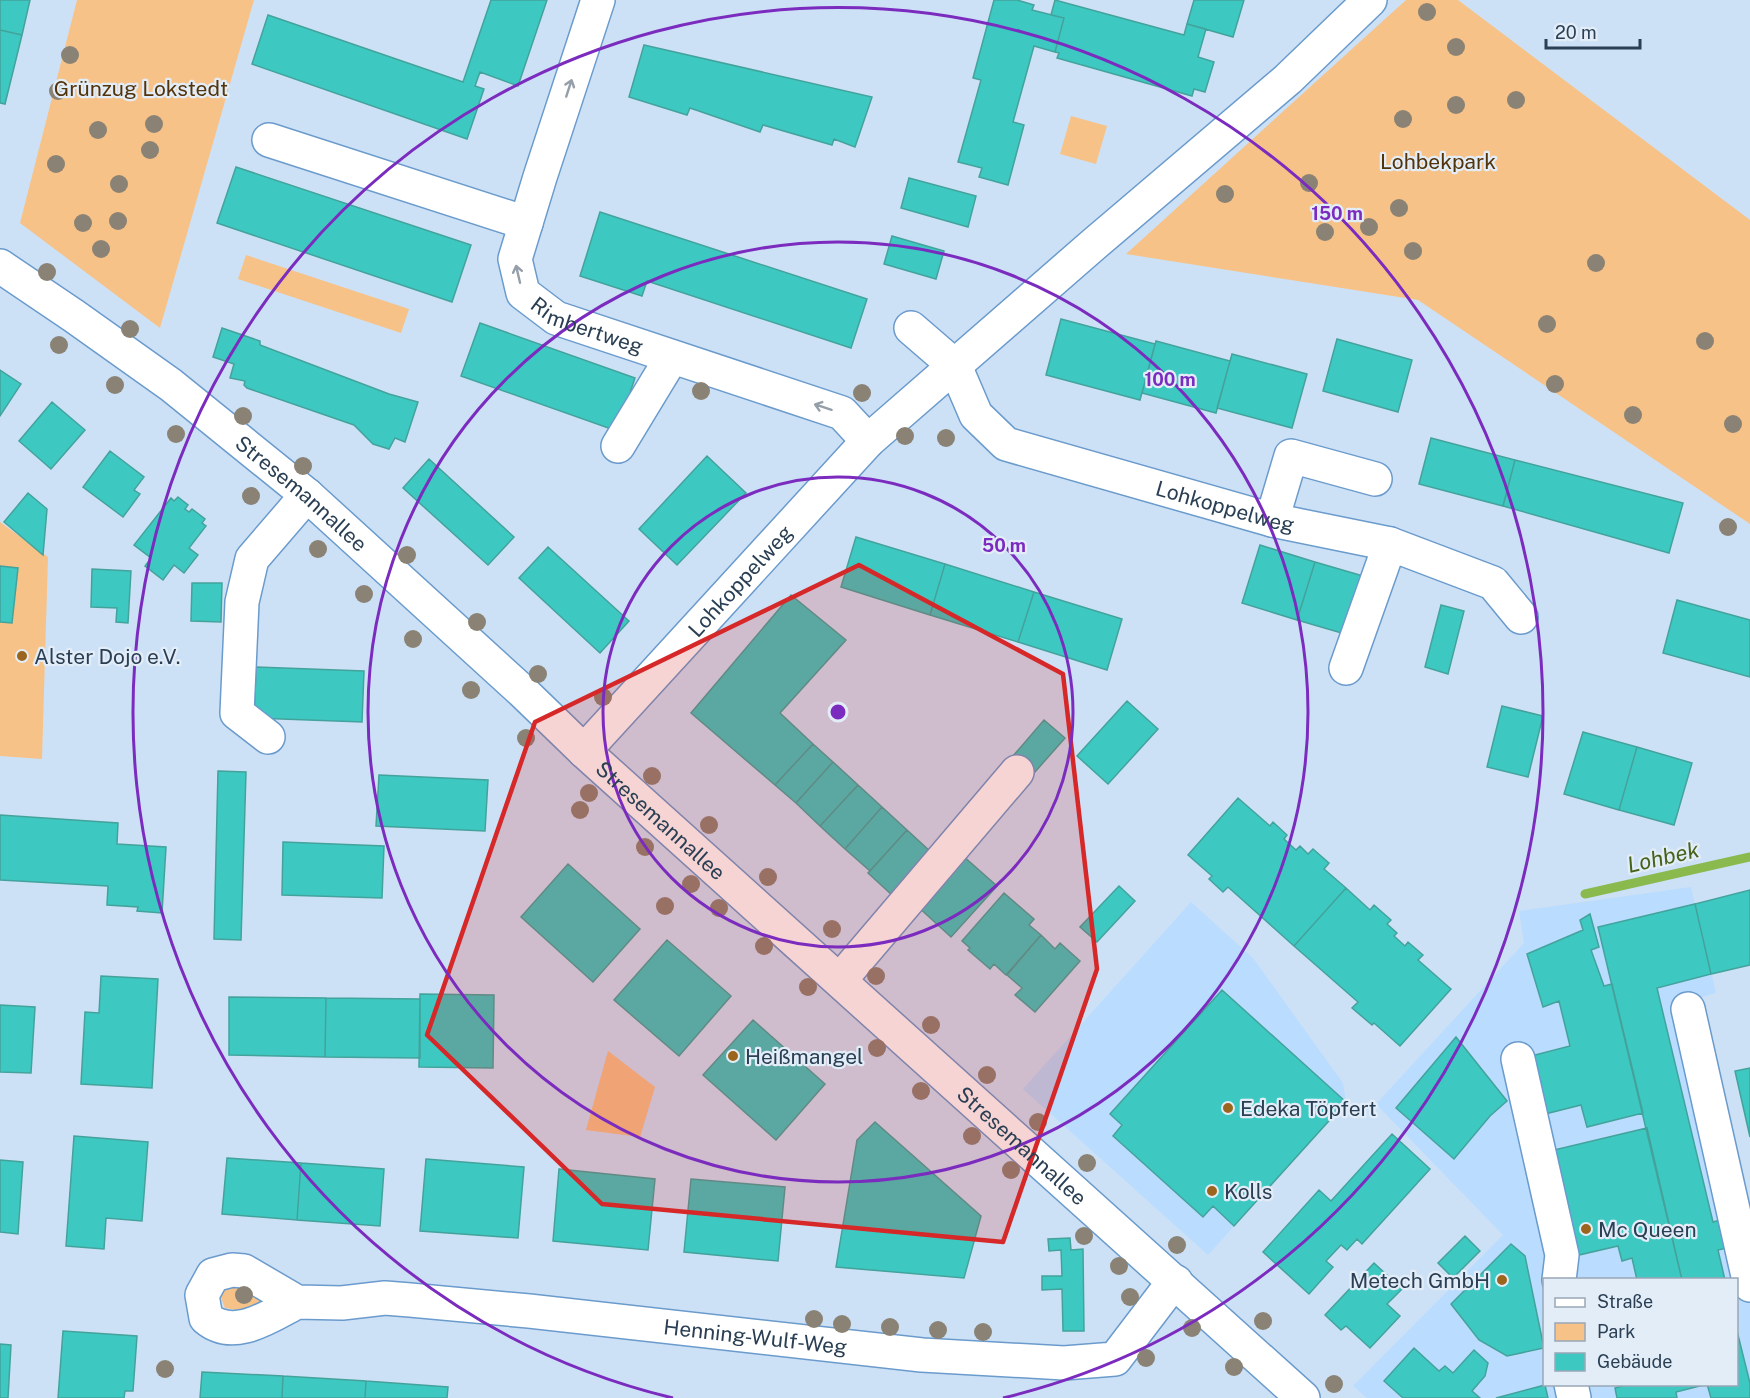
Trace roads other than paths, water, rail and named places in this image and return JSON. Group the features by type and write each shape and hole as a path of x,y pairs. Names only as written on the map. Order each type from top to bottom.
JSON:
{"street":[{"name":"Rimbertweg","path":"598,0 515,259 523,293 556,318 842,413 868,441"},
{"name":"Lohkoppelweg","path":"584,751 868,441 1288,79 1370,0"},
{"path":"269,140 526,223"},
{"name":"Stresemannallee","path":"0,266 171,385 308,495 522,691 584,751 1304,1398"},
{"path":"911,328 955,366"},
{"path":"618,446 672,357"},
{"name":"Lohkoppelweg","path":"955,366 976,415 1006,444 1272,520 1390,544 1493,584 1521,617"},
{"path":"1272,520 1291,456 1375,479"},
{"path":"268,737 237,713 242,602 252,559 308,495"},
{"path":"1346,668 1390,544"},
{"path":"840,980 1017,772"},
{"path":"1689,1009 1750,1285"},
{"path":"1518,1059 1562,1255 1559,1278"},
{"name":"Henning-Wulf-Weg","path":"297,1302 342,1303 385,1298 529,1311 922,1355 1064,1363 1118,1369 1166,1292 1176,1282"}],"waterway":[{"name":"Lohbek","path":"1585,894 1750,857"}],"place":[{"name":"Alster Dojo e.V.","path":"22,656"},
{"name":"Heißmangel","path":"733,1056"},
{"name":"Edeka Töpfert","path":"1228,1108"},
{"name":"Kolls","path":"1212,1191"},
{"name":"Mc Queen","path":"1586,1229"},
{"name":"Metech GmbH","path":"1502,1280"}],"park label":[{"name":"Grünzug Lokstedt","path":"141,88"},
{"name":"Lohbekpark","path":"1438,161"}]}
